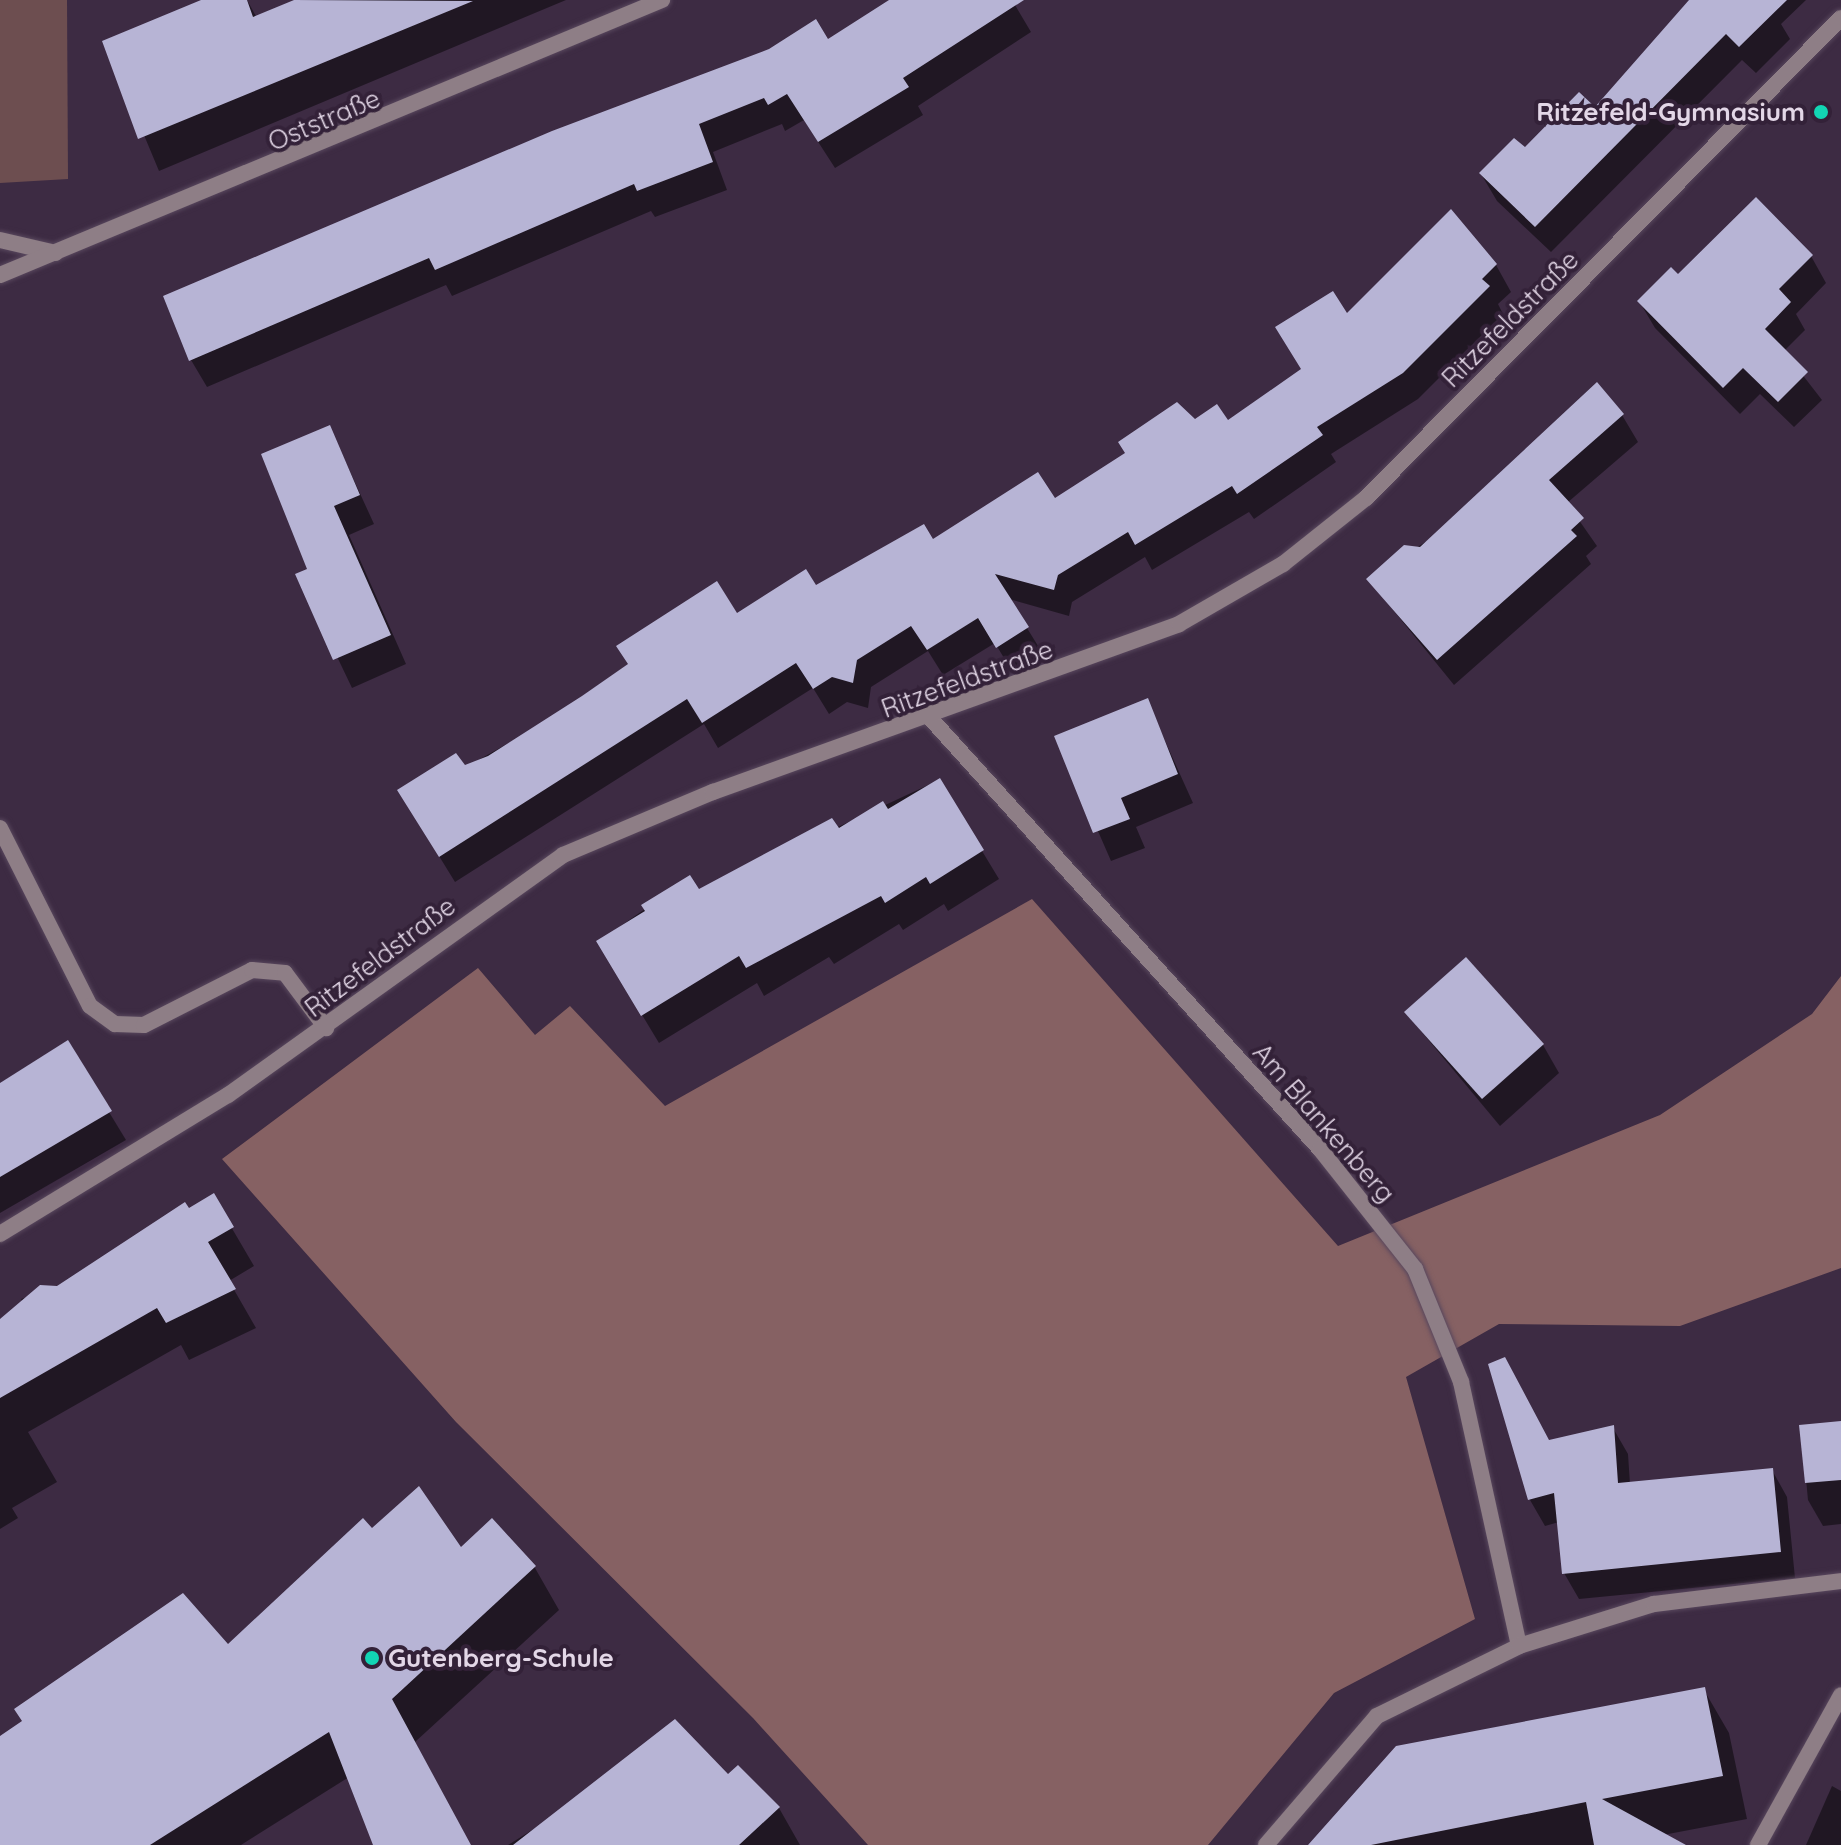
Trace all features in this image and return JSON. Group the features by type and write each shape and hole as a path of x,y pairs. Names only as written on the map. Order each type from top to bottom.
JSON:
{"street":[{"name":"Oststraße","path":"0,275 662,0"},
{"name":"Ritzefeldstraße","path":"0,1234 326,1028 563,855 713,792 931,719 1179,624 1283,564 1366,498 1841,18"},
{"path":"0,240 56,253"},
{"name":"Am Blankenberg","path":"931,719 1320,1149 1415,1269 1461,1382 1519,1646"},
{"path":"0,828 90,1006 115,1024 144,1025 252,970 285,973 326,1028"},
{"path":"1266,1845 1377,1716 1519,1646 1654,1604 1841,1581"},
{"path":"1758,1845 1841,1695"}],"shaded area":[{"path":"0,0 67,0 68,179 0,183"},
{"path":"1032,899 1338,1246 1660,1115 1812,1014 1841,976 1841,1268 1680,1326 1499,1324 1406,1377 1475,1619 1334,1693 1208,1845 868,1845 753,1718 456,1422 222,1159 478,968 535,1035 570,1006 665,1106"}],"building":[{"path":"201,0 247,0 253,17 294,0 473,1 138,139 102,41"},
{"path":"889,0 1024,0 903,78 909,87 818,142 787,94 768,105 764,98 699,124 713,162 637,191 634,184 435,270 429,258 189,361 163,296 552,131 769,49 816,19 828,39"},
{"path":"1689,0 1787,0 1739,47 1726,34 1535,227 1479,173 1514,138 1525,147 1579,92 1595,107"},
{"path":"1756,197 1813,255 1779,289 1791,302 1765,329 1808,372 1778,402 1743,368 1723,388 1637,301 1671,267 1678,274"},
{"path":"1451,209 1497,264 1482,279 1490,286 1403,373 1317,427 1323,435 1237,494 1232,486 1135,545 1128,532 1058,575 1054,590 995,574 1029,627 996,648 978,618 927,650 911,626 857,660 853,683 832,677 813,689 796,663 702,723 687,699 439,857 397,790 456,753 465,765 488,756 582,696 628,664 616,646 717,581 737,613 806,569 816,585 924,524 933,539 1038,472 1055,498 1125,453 1118,442 1177,402 1195,419 1217,404 1228,420 1301,369 1275,327 1333,291 1347,313"},
{"path":"1597,382 1624,414 1549,480 1584,518 1571,530 1577,536 1437,660 1366,579 1404,545 1420,547"},
{"path":"330,425 360,495 334,506 391,635 333,660 295,574 307,569 261,454"},
{"path":"1148,698 1178,774 1121,798 1130,819 1093,833 1054,736"},
{"path":"940,778 984,850 930,884 926,877 885,903 881,896 746,968 739,956 641,1016 596,941 645,911 641,905 690,875 699,889 832,818 839,828 883,801 888,809"},
{"path":"1466,957 1544,1044 1482,1099 1404,1012"},
{"path":"68,1040 112,1111 0,1177 0,1083"},
{"path":"214,1193 234,1227 208,1242 236,1289 166,1323 157,1308 0,1398 0,1319 40,1285 57,1286 185,1202 189,1208"},
{"path":"1505,1357 1549,1440 1614,1425 1618,1483 1773,1468 1781,1552 1562,1574 1554,1493 1528,1500 1488,1364"},
{"path":"1841,1421 1841,1480 1805,1483 1799,1425"},
{"path":"419,1486 461,1547 492,1518 536,1566 392,1699 471,1845 373,1845 329,1732 150,1845 0,1845 0,1736 22,1721 14,1709 183,1593 228,1644 363,1518 372,1528"},
{"path":"1705,1687 1723,1776 1602,1799 1686,1845 1594,1845 1586,1802 1371,1845 1308,1845 1396,1746"},
{"path":"675,1719 728,1774 738,1765 780,1807 739,1845 513,1845"}],"place":[{"name":"Ritzefeld-Gymnasium","path":"1821,112"},
{"name":"Gutenberg-Schule","path":"372,1658"}]}
